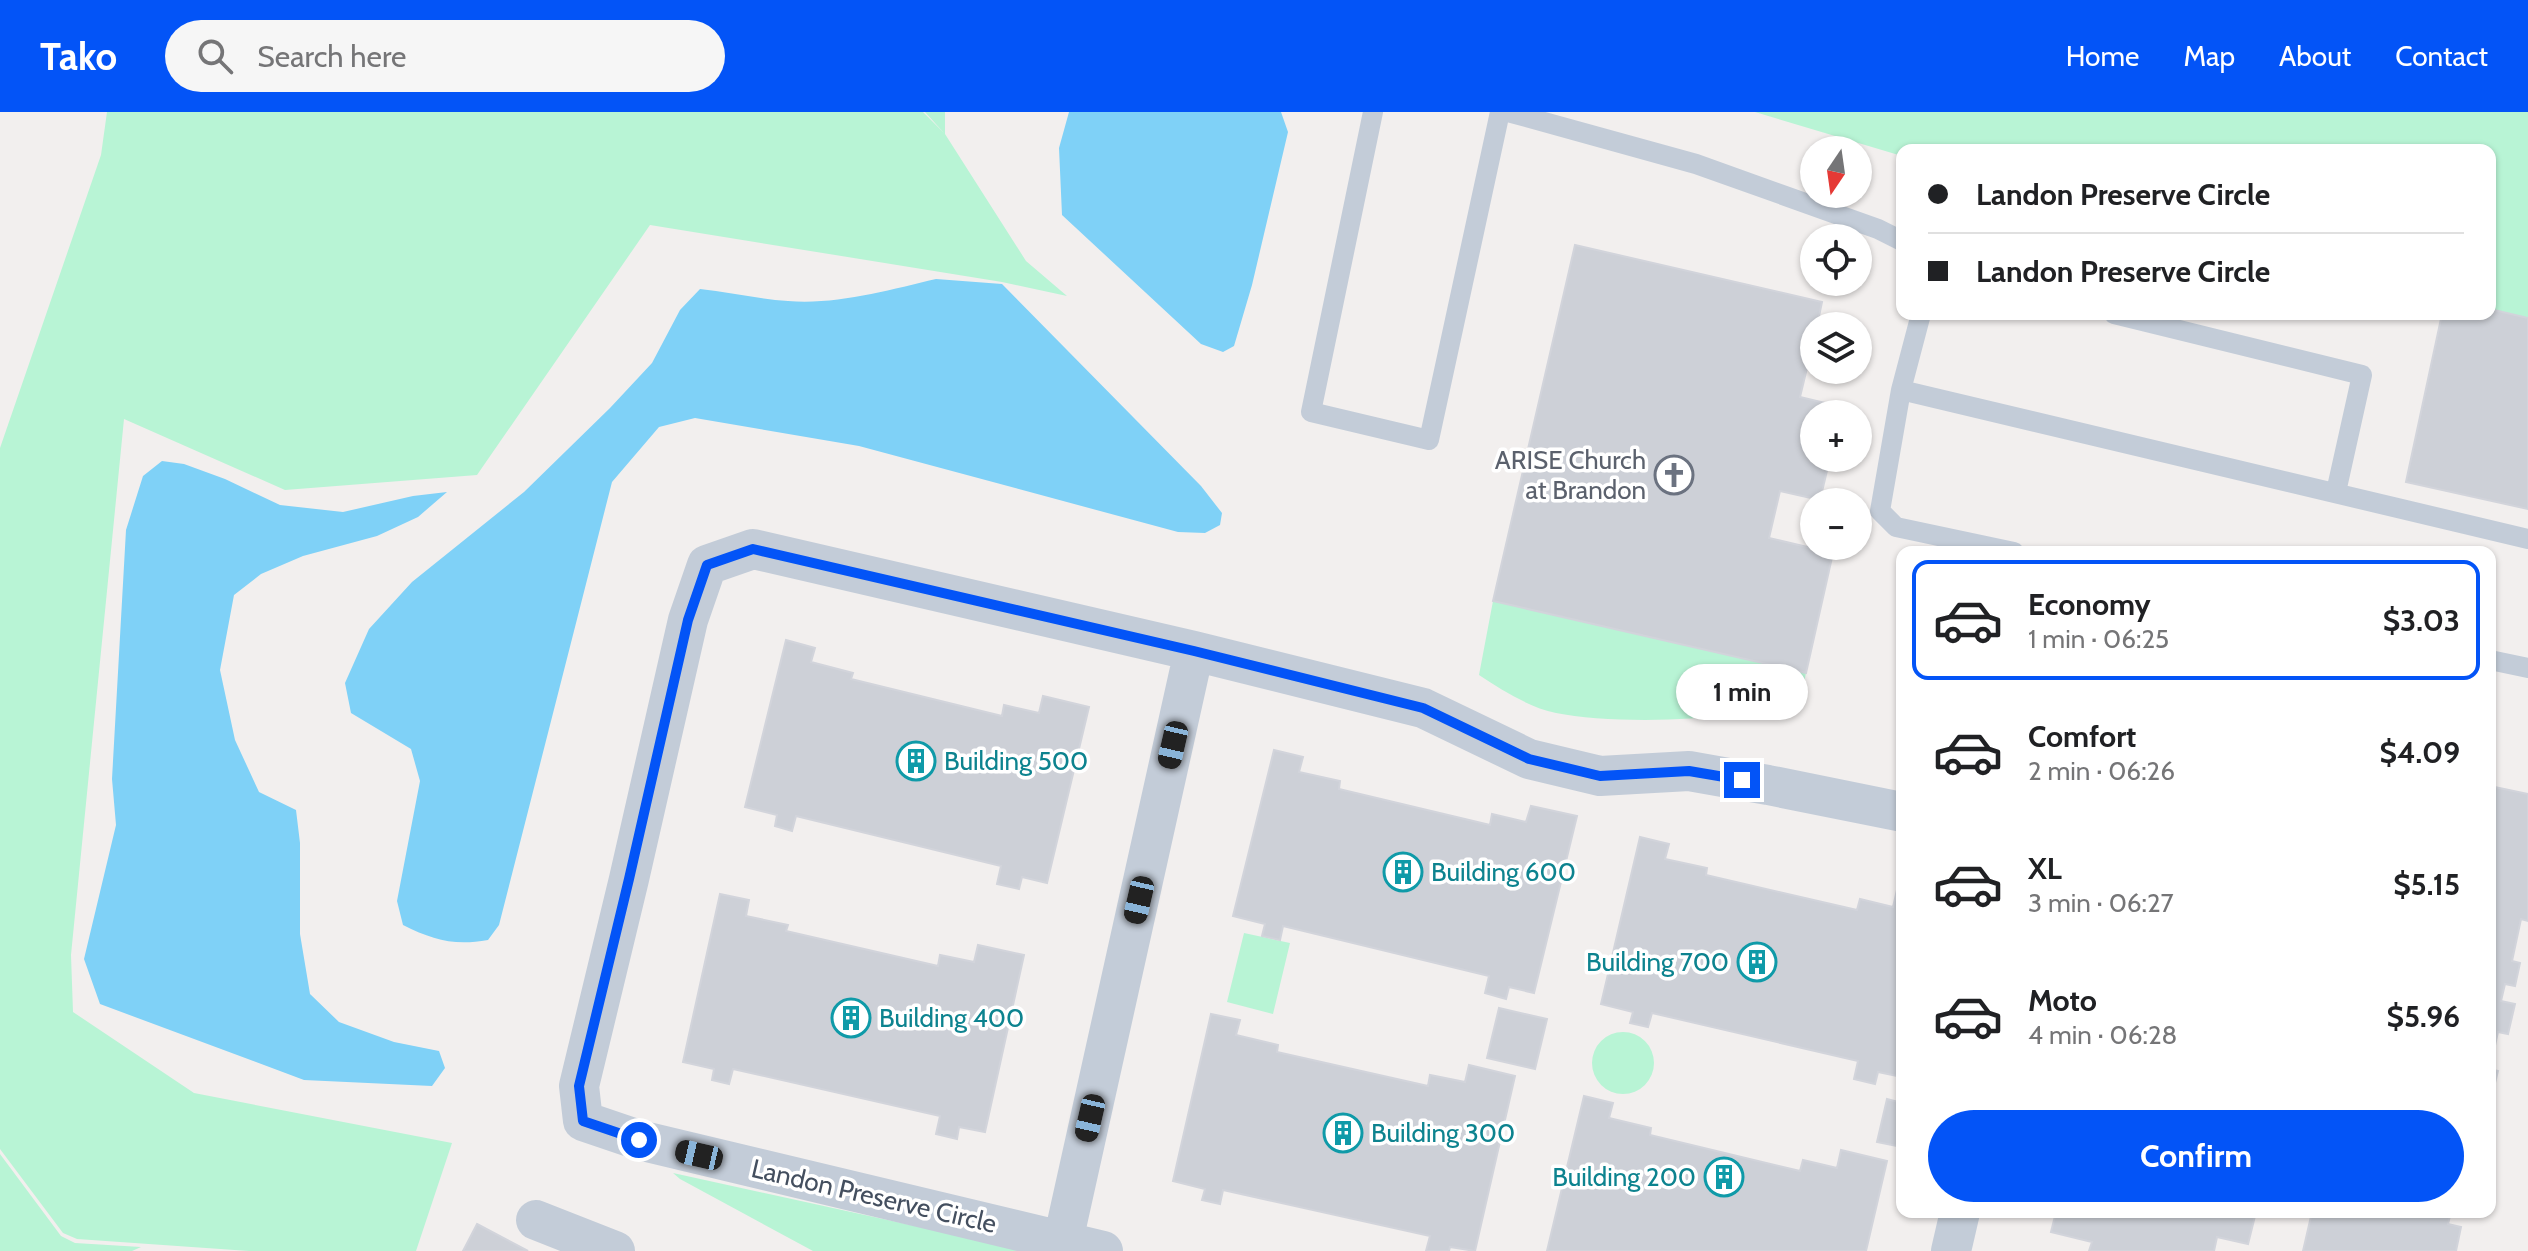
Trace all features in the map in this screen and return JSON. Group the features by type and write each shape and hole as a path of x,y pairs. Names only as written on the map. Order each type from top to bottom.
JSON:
{"street":[{"name":"Landon Preserve Circle","path":"1103,1251 639,1140 583,1121 579,1086 688,620 707,565 753,549 1194,651 1423,708 1529,759 1600,776 1689,771 1896,811"},
{"path":"1063,1241 1194,651"},
{"path":"1951,1251 1959,1218"},
{"path":"536,1220 615,1251"}],"lane":[{"path":"1373,112 1311,412 1429,440 1500,112"},
{"path":"1508,112 1696,164 1896,238"},
{"path":"1919,320 1901,390 1880,511 1896,527 1986,546"},
{"path":"2138,320 2362,375 2336,492"},
{"path":"1901,390 2528,539"},
{"path":"2496,661 2528,668"}],"green space":[{"path":"107,112 923,112 944,133 925,112 945,112 945,134 1026,261 1067,296 1002,282 650,225 477,475 285,490 124,419 71,955 73,1012 194,1093 452,1143 416,1251 249,1251 77,1239 63,1233 0,1149 0,448 101,155"},
{"path":"1755,112 2528,112 2528,329 2496,316 2496,144 1896,144 1896,154 1872,147 1872,136 1835,136"},
{"path":"1493,601 1806,673 1801,697 1729,714 1642,720 1574,716 1535,707 1479,675"},
{"path":"1244,933 1290,943 1273,1014 1227,1002"},
{"path":"1617,1032 1629,1032 1645,1041 1652,1051 1652,1075 1645,1085 1629,1094 1617,1094 1597,1080 1592,1069 1592,1057 1606,1037"},
{"path":"0,1154 61,1236 75,1243 141,1247 132,1251 0,1251"},
{"path":"673,1173 1030,1251 813,1251"}],"water":[{"path":"1069,112 1281,112 1288,132 1252,285 1234,346 1223,352 1201,344 1062,215 1059,148"},
{"path":"936,279 1002,284 1201,486 1222,513 1220,525 1205,533 1178,532 859,446 695,418 659,427 612,482 499,925 488,940 454,942 424,935 403,925 397,901 420,781 411,749 351,713 345,683 369,629 412,582 524,492 610,408 652,363 680,310 700,289 806,302 863,296"},
{"path":"162,461 184,464 225,479 280,505 343,512 413,496 447,492 418,517 377,536 303,556 261,574 234,595 220,670 235,740 259,792 296,810 300,843 300,934 310,994 339,1022 394,1042 439,1051 445,1068 432,1086 304,1080 100,1004 84,959 116,825 112,779 126,530 143,476"}],"building":[{"name":"ARISE Church at Brandon","path":"1575,245 1822,302 1820,312 1800,312 1800,384 1803,384 1800,397 1813,400 1800,400 1800,472 1827,472 1823,488 1800,488 1800,496 1780,491 1769,538 1800,545 1800,560 1831,560 1806,673 1493,601"},
{"path":"2496,310 2528,318 2528,509 2406,482 2441,320 2496,320"},
{"name":"Building 500","path":"786,640 815,648 811,662 853,673 851,679 1002,716 1004,705 1039,713 1043,696 1089,707 1047,883 1022,877 1019,889 997,884 1001,866 796,816 792,831 775,826 777,815 745,807"},
{"name":"Building 600","path":"1274,750 1303,757 1299,772 1340,781 1339,789 1490,825 1492,814 1526,822 1531,806 1577,816 1534,993 1509,987 1506,999 1485,993 1489,976 1283,926 1280,940 1262,936 1265,924 1233,916"},
{"path":"2496,787 2528,794 2528,921 2521,919 2512,961 2520,963 2515,986 2505,984 2501,1001 2515,1004 2508,1034 2498,1032 2496,1041"},
{"name":"Building 700","path":"1640,837 1669,844 1665,859 1707,868 1706,875 1857,910 1860,899 1893,907 1896,894 1896,1076 1878,1072 1875,1084 1854,1079 1858,1061 1652,1013 1648,1027 1630,1023 1633,1012 1601,1004"},
{"name":"Building 400","path":"720,894 749,900 746,916 788,925 786,931 938,966 940,955 974,962 978,945 1024,955 985,1132 959,1127 957,1139 936,1134 940,1116 733,1069 729,1084 712,1080 714,1069 683,1062"},
{"path":"1499,1008 1547,1019 1535,1069 1487,1058"},
{"name":"Building 300","path":"1211,1014 1240,1020 1236,1035 1278,1045 1277,1052 1428,1086 1430,1075 1465,1082 1469,1065 1515,1076 1475,1251 1450,1247 1449,1251 1426,1251 1430,1236 1223,1190 1220,1204 1202,1200 1205,1189 1173,1181"},
{"name":"Building 200","path":"1584,1096 1613,1103 1609,1118 1651,1128 1650,1135 1800,1171 1803,1160 1837,1168 1841,1150 1887,1161 1866,1251 1547,1251"},
{"path":"1887,1099 1896,1101 1896,1146 1877,1142"},
{"path":"2054,1218 2254,1218 2248,1244 2217,1237 2214,1251 2089,1251 2092,1242 2051,1232"},
{"path":"2311,1218 2450,1218 2448,1224 2461,1227 2456,1251 2303,1251"},
{"path":"477,1224 528,1251 463,1251"}],"place":[{"name":"ARISE Church at Brandon","path":"1674,475"},
{"name":"Building 500","path":"916,761"},
{"name":"Building 600","path":"1403,872"},
{"name":"Building 700","path":"1757,962"},
{"name":"Building 400","path":"851,1018"},
{"name":"Building 300","path":"1343,1133"},
{"name":"Building 200","path":"1724,1177"}],"route":[{"path":"639,1140 583,1121 579,1086 688,620 707,565 753,549 1194,651 1423,708 1529,759 1600,776 1689,771 1742,780"}]}
